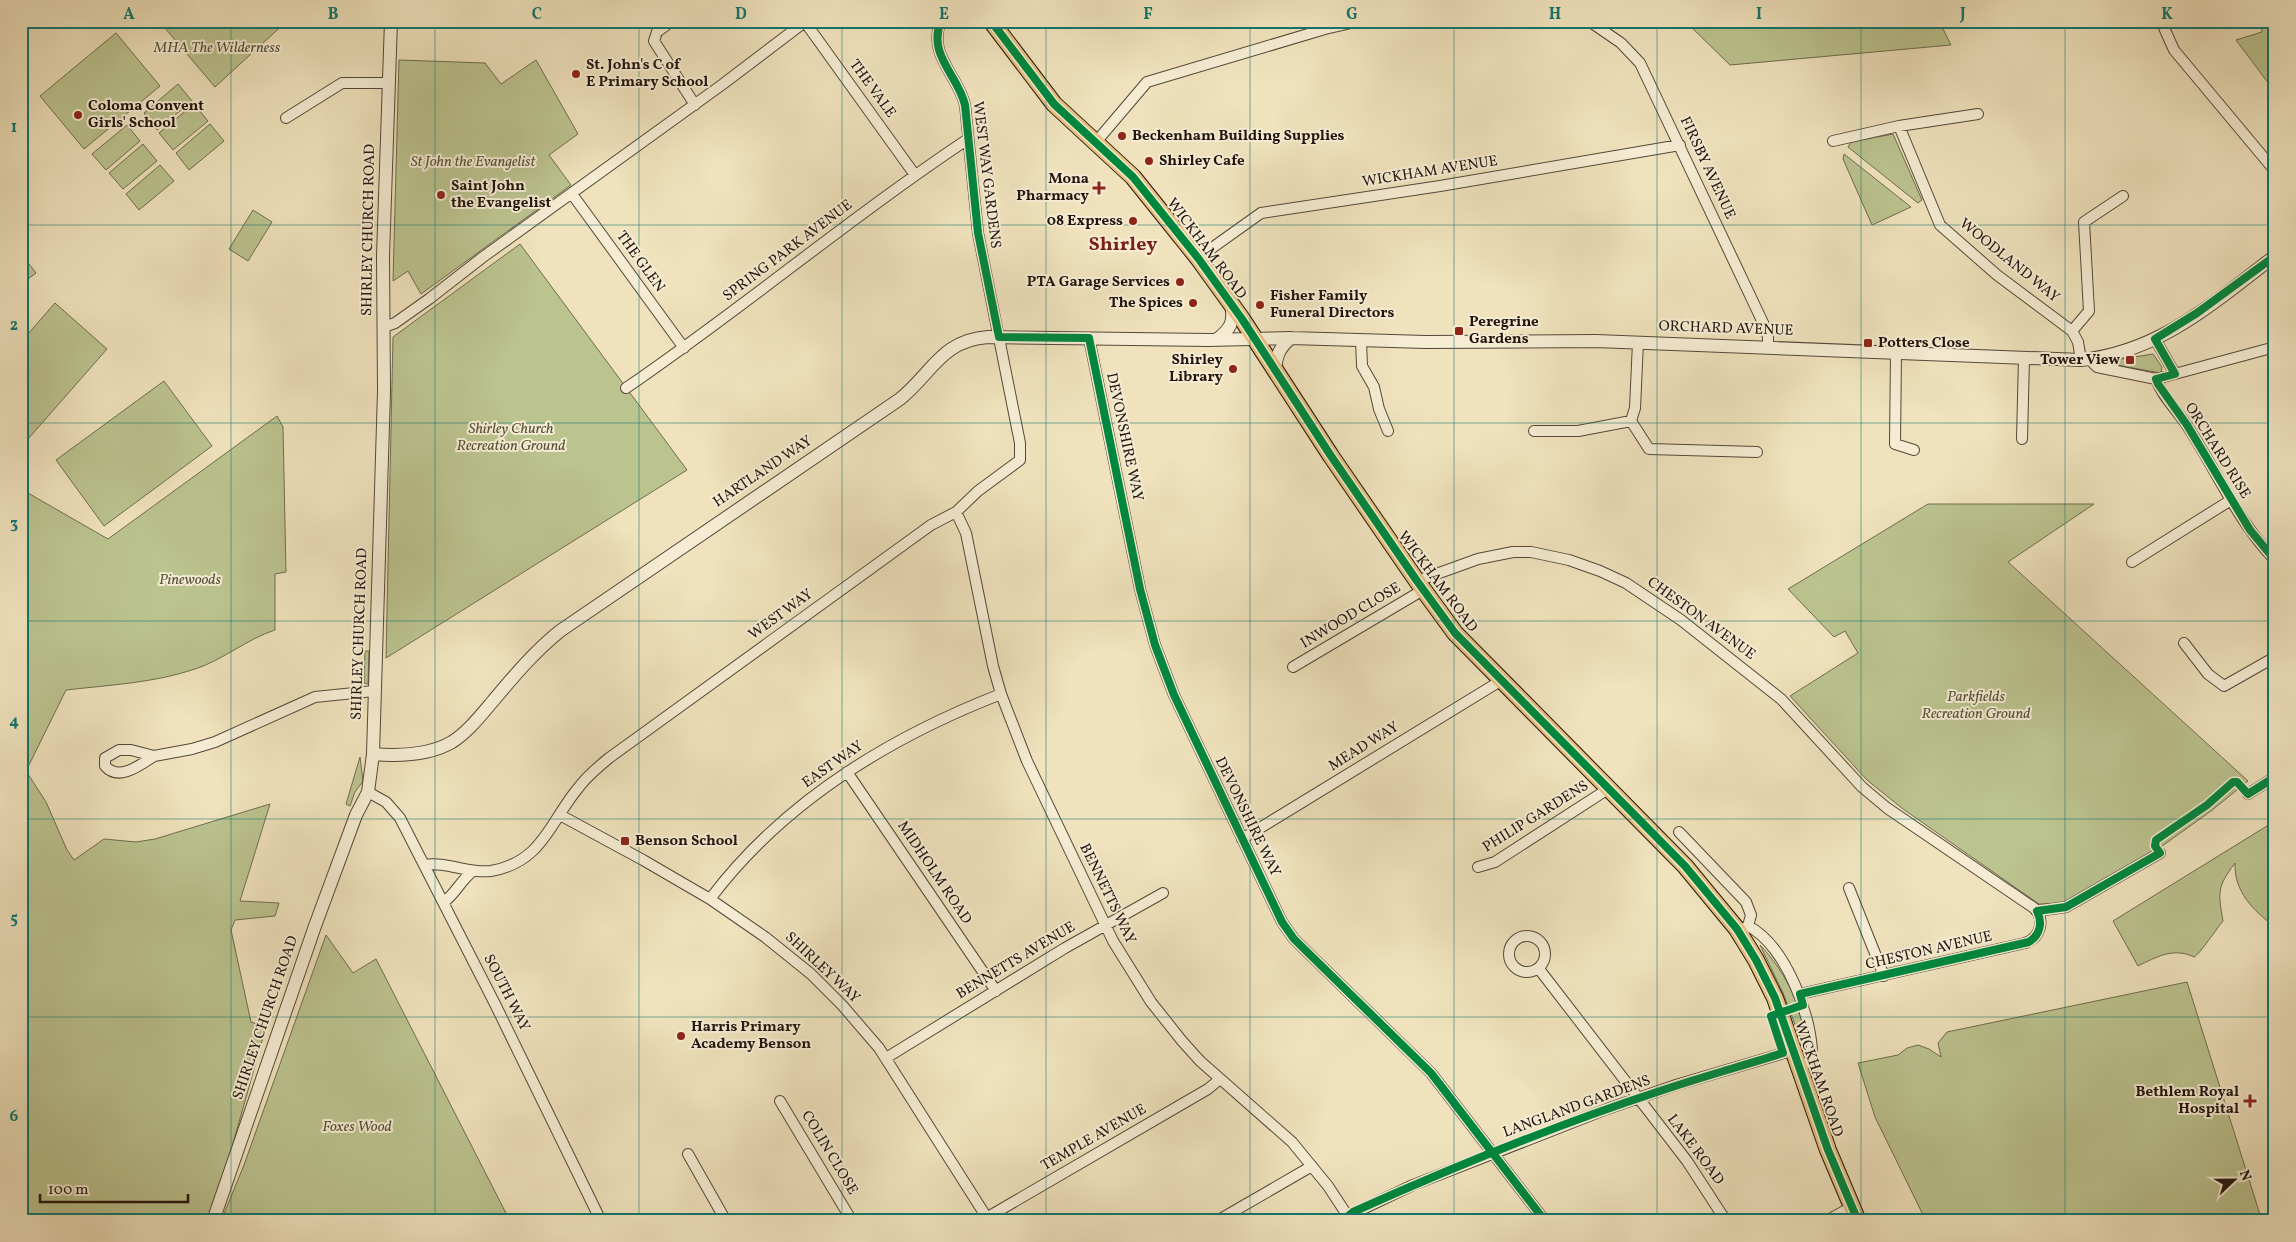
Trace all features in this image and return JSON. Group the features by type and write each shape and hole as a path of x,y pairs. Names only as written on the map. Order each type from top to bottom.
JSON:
{"highway":[{"name":"WICKHAM ROAD","path":"991,21 1051,100 1139,184 1198,258 1420,585 1455,633 1743,928 1771,989 1800,1066 1828,1150 1855,1214"}],"street":[{"name":"SHIRLEY CHURCH ROAD","path":"213,1221 315,926 356,815 368,792 373,754 384,392 384,256 391,21"},
{"path":"672,21 657,32 654,42 695,104"},
{"path":"384,327 395,323 429,299 483,257 695,104 805,21"},
{"name":"THE VALE","path":"805,21 915,175"},
{"name":"WEST WAY GARDENS","path":"941,21 937,35 939,52 963,97 978,234 1000,337"},
{"path":"1096,142 1147,82 1324,29 1360,21"},
{"name":"FIRSBY AVENUE","path":"1589,21 1621,43 1640,63 1765,326 1768,347"},
{"path":"2161,21 2174,50 2275,170"},
{"path":"286,118 342,83 389,83"},
{"path":"1833,141 1899,126 1978,114"},
{"name":"WOODLAND WAY","path":"1899,126 1940,225 1997,274 2072,331"},
{"name":"SPRING PARK AVENUE","path":"626,388 684,348 915,175 968,139"},
{"name":"WICKHAM AVENUE","path":"1198,258 1261,213 1440,186 1680,145"},
{"name":"THE GLEN","path":"572,194 684,348"},
{"path":"2124,196 2084,222 2088,311 2072,331 2087,359 2096,367 2156,379 2275,347"},
{"name":"ORCHARD AVENUE","path":"1254,340 1291,338 1638,342 2087,359 2126,352 2155,339 2197,313 2275,256"},
{"path":"1216,340 1230,328 1233,319 1230,303"},
{"name":"HARTLAND WAY","path":"373,754 407,754 442,746 453,741 476,721 540,648 560,632 900,399 948,350 970,339 1000,337 1254,340"},
{"name":"WEST WAY","path":"424,865 439,864 472,871 500,869 526,857 540,845 578,787 609,758 931,525 956,512 978,491 1017,463 1021,456 1000,337"},
{"name":"DEVONSHIRE WAY","path":"1089,338 1140,589 1154,645 1174,695 1289,934 1431,1073 1545,1221"},
{"path":"1276,371 1278,352 1282,345 1291,338"},
{"path":"2155,339 2176,374"},
{"path":"1361,340 1362,366 1374,387 1379,409 1388,431"},
{"path":"1638,342 1634,408 1631,421 1649,449 1757,452"},
{"path":"1896,353 1895,444 1914,450"},
{"path":"2022,439 2024,358"},
{"name":"ORCHARD RISE","path":"2156,379 2170,403 2187,425 2259,544 2275,560"},
{"path":"1534,431 1578,431 1631,421"},
{"path":"2132,562 2231,500"},
{"name":"BENNETTS WAY","path":"956,512 964,527 992,666 1000,694 1027,761 1105,925 1151,1002 1182,1041 1220,1079 1274,1125 1312,1166 1349,1218"},
{"name":"CHESTON AVENUE","path":"1420,585 1485,557 1513,552 1531,552 1569,560 1626,583 1681,620 1781,699 1862,787 1887,808 2037,911 2040,920 2040,929 2029,942 1800,994"},
{"name":"INWOOD CLOSE","path":"1293,667 1420,585"},
{"path":"2184,643 2208,674 2224,686 2275,658"},
{"name":"MEAD WAY","path":"1242,839 1502,680"},
{"path":"154,756 192,749 215,742 315,697 374,691"},
{"name":"EAST WAY","path":"710,899 768,835 804,803 847,772 904,737 1000,694"},
{"name":"MIDHOLM ROAD","path":"847,772 996,991"},
{"path":"2248,794 2275,777"},
{"name":"PHILIP GARDENS","path":"1478,867 1495,862 1608,789"},
{"name":"SOUTH WAY","path":"368,792 386,802 395,811 444,902 601,1221"},
{"name":"SHIRLEY WAY","path":"560,815 644,860 710,899 766,937 797,961 842,1005 886,1058 986,1220"},
{"name":"WICKHAM ROAD","path":"1679,832 1746,902 1751,915 1743,928 1766,940 1782,962 1800,994 1813,1046 1812,1060 1800,1066"},
{"path":"2037,911 2066,907 2160,853"},
{"path":"444,902 472,871"},
{"name":"CHESTON AVENUE","path":"1849,888 1884,976"},
{"name":"BENNETTS AVENUE","path":"886,1058 1105,925 1163,893"},
{"name":"LAKE ROAD","path":"1539,969 1687,1161 1726,1221"},
{"name":"LANGLAND GARDENS","path":"1349,1218 1414,1184 1637,1098 1794,1050"},
{"name":"TEMPLE AVENUE","path":"986,1220 1208,1089 1220,1079"},
{"name":"COLIN CLOSE","path":"780,1101 852,1221"},
{"path":"688,1154 726,1221"},
{"path":"1217,1221 1312,1166"},
{"path":"1826,1221 1855,1214"}],"green space":[{"name":"MHA The Wilderness","path":"159,21 287,21 215,87"},
{"path":"1685,21 1939,21 1951,45 1730,65"},
{"path":"2275,21 2275,92 2236,40 2262,32 2261,24"},
{"path":"116,33 160,86 84,149 40,96"},
{"name":"St John the Evangelist","path":"399,60 485,63 501,84 536,60 578,134 549,155 571,185 421,294 408,271 393,281"},
{"path":"178,84 192,101 157,130 144,113"},
{"path":"194,104 208,121 173,150 159,133"},
{"path":"210,124 224,141 189,170 176,153"},
{"path":"127,125 140,141 106,170 92,154"},
{"path":"1893,134 1922,200 1918,203 1848,147 1851,142"},
{"path":"143,144 157,161 123,189 109,173"},
{"path":"1844,154 1911,207 1872,225 1843,159"},
{"path":"160,165 174,181 139,210 126,194"},
{"path":"253,210 272,222 248,261 229,249"},
{"name":"Shirley Church Recreation Ground","path":"520,244 687,470 386,658 393,337"},
{"path":"21,254 36,273 21,284"},
{"path":"55,303 107,349 21,447 21,342"},
{"path":"2153,354 2162,367 2161,373 2111,364 2108,361"},
{"path":"164,381 212,446 104,526 56,460"},
{"name":"Pinewoods","path":"277,416 283,427 286,572 275,574 275,630 205,665 179,674 131,683 66,690 26,771 46,802 67,850 74,860 104,839 136,842 155,839 270,804 240,901 279,903 275,916 235,920 231,930 251,1022 266,1027 211,1221 21,1221 21,489 108,539"},
{"name":"Parkfields Recreation Ground","path":"1928,504 2094,504 2008,562 2248,781 2211,811 2158,849 2065,903 2039,904 1903,809 1867,780 1790,696 1858,653 1845,631 1834,637 1788,589"},
{"path":"365,651 369,651 368,684 364,683"},
{"path":"360,757 363,781 355,792 350,806 346,804"},
{"path":"2275,821 2275,927 2252,907 2241,892 2235,863 2220,890 2223,921 2197,955 2194,957 2179,953 2165,954 2138,966 2113,921"},
{"name":"Foxes Wood","path":"326,935 353,973 376,959 510,1221 221,1221 244,1165"},
{"path":"1760,945 1779,968 1793,994 1803,1023 1806,1053 1783,993"},
{"path":"2187,982 2262,1221 1926,1221 1875,1117 1858,1063 1898,1055 1907,1048 1918,1045 1929,1049 1941,1057 1938,1043 1947,1032"}],"cycle path":[{"path":"941,21 938,33 941,55 965,105 978,233 999,337 1089,338 1140,589 1155,645 1174,695 1282,922 1294,939 1431,1073 1545,1221"},
{"path":"991,21 1054,104 1133,177 1198,258 1242,319 1331,456 1455,633 1685,866 1737,929 1756,960 1775,998 1828,1150 1858,1221"},
{"path":"2275,256 2197,313 2155,339 2175,374 2156,379 2158,384 2187,425 2250,530 2275,560"},
{"path":"1351,1221 1348,1216 1353,1212 1544,1132 1675,1086 1783,1053 1771,1016 1803,1005 1800,994 2029,942 2038,932 2040,920 2037,911 2066,907 2160,853 2155,846 2156,840 2207,805 2233,782 2237,782 2248,794 2275,777"}],"place":[{"name":"St. John's C of E Primary School","path":"576,74"},
{"name":"Coloma Convent Girls' School","path":"78,115"},
{"name":"Beckenham Building Supplies","path":"1122,136"},
{"name":"Shirley Cafe","path":"1149,161"},
{"name":"Mona Pharmacy","path":"1099,188"},
{"name":"Saint John the Evangelist","path":"441,195"},
{"name":"08 Express","path":"1133,221"},
{"name":"PTA Garage Services","path":"1180,282"},
{"name":"The Spices","path":"1193,303"},
{"name":"Fisher Family Funeral Directors","path":"1260,305"},
{"name":"Peregrine Gardens","path":"1459,331"},
{"name":"Potters Close","path":"1868,343"},
{"name":"Tower View","path":"2130,360"},
{"name":"Shirley Library","path":"1233,369"},
{"name":"Benson School","path":"625,841"},
{"name":"Harris Primary Academy Benson","path":"681,1036"},
{"name":"Bethlem Royal Hospital","path":"2250,1101"}],"district":[{"name":"Shirley","path":"1123,245"}]}
